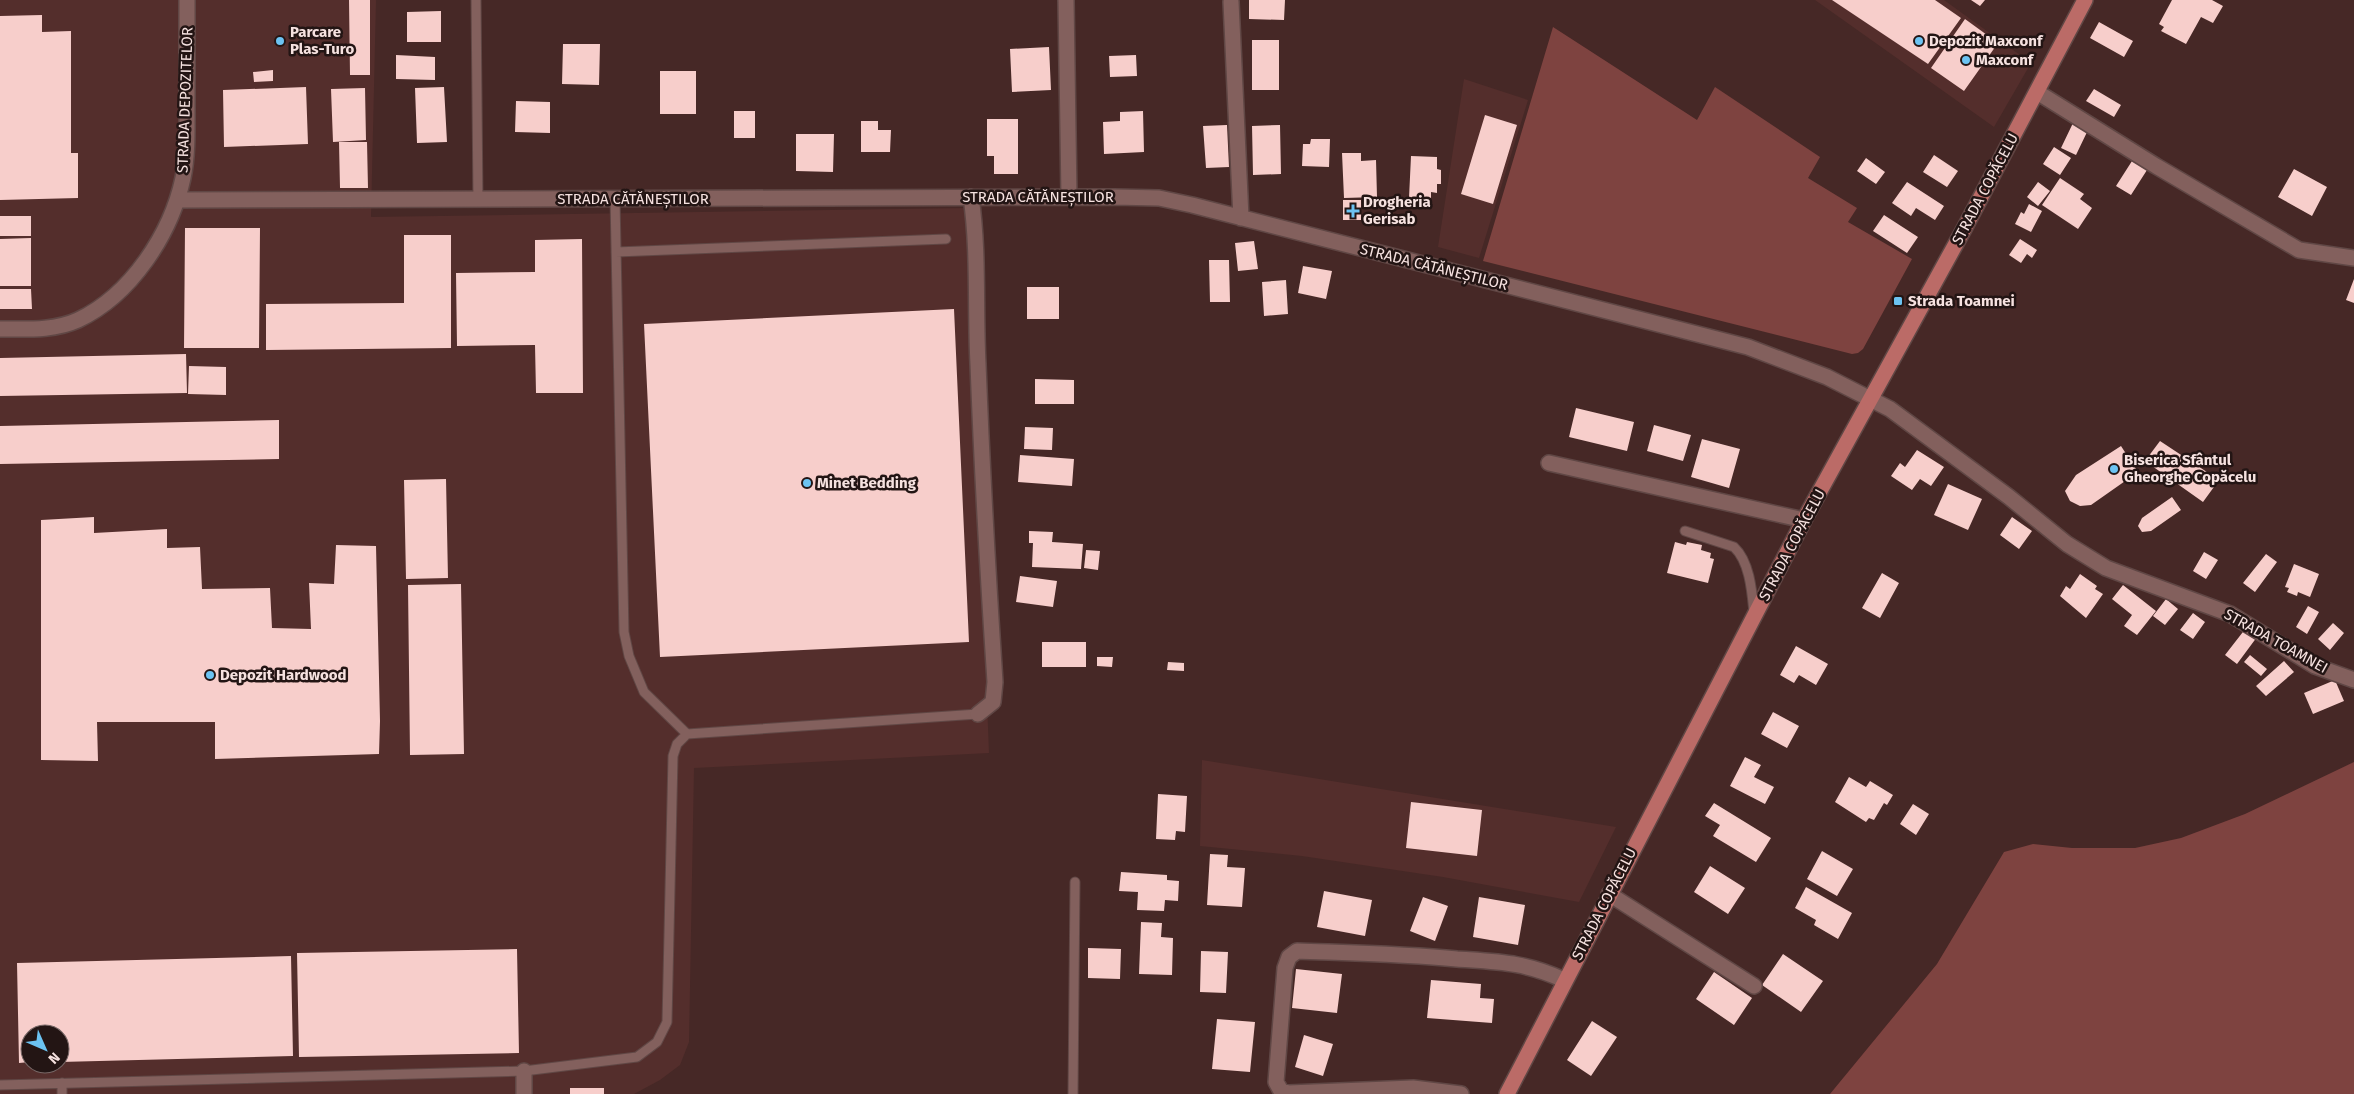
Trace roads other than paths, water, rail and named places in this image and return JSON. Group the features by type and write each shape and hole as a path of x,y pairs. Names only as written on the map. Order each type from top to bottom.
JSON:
{"main road":[{"name":"STRADA COPĂCELU","path":"1506,1094 1804,520 2038,92 2084,0"}],"street":[{"name":"STRADA DEPOZITELOR","path":"0,329 46,329 78,320 107,302 139,270 164,231 177,200 183,177 186,153 187,0"},
{"path":"1066,0 1069,197"},
{"path":"1231,2 1241,218"},
{"path":"2038,92 2156,166 2299,250 2354,258"},
{"path":"970,197 976,228 976,332 995,682 993,702 978,714"},
{"name":"STRADA CĂTĂNEȘTILOR","path":"177,200 1159,198 1748,347 1827,377 1870,399"},
{"name":"STRADA TOAMNEI","path":"1870,399 1890,409 2010,497 2067,544 2106,568 2230,614 2315,666 2354,680"},
{"path":"1549,463 1804,520"},
{"path":"1609,894 1754,986"},
{"path":"1461,1094 1413,1088 1289,1093 1281,1091 1276,1082 1285,968 1289,957 1298,951 1420,955 1522,964 1542,970 1564,980"},
{"path":"524,1071 524,1094"}],"lane":[{"path":"476,0 478,200"},
{"path":"615,199 624,632 629,656 644,692 687,734"},
{"path":"616,252 946,239"},
{"path":"1685,531 1734,547 1740,552 1751,590 1755,616"},
{"path":"0,1085 524,1071 637,1057 657,1042 667,1022 673,756 677,744 687,734 978,714"},
{"path":"1073,1094 1074,882"},
{"path":"62,1083 62,1094"}],"place":[{"name":"Parcare Plas-Turo","path":"280,41"},
{"name":"Depozit Maxconf","path":"1919,41"},
{"name":"Maxconf","path":"1966,60"},
{"name":"Drogheria Gerisab","path":"1353,211"},
{"name":"Strada Toamnei","path":"1898,301"},
{"name":"Biserica Sfântul Gheorghe Copăcelu","path":"2114,469"},
{"name":"Minet Bedding","path":"807,483"},
{"name":"Depozit Hardwood","path":"210,675"}]}
